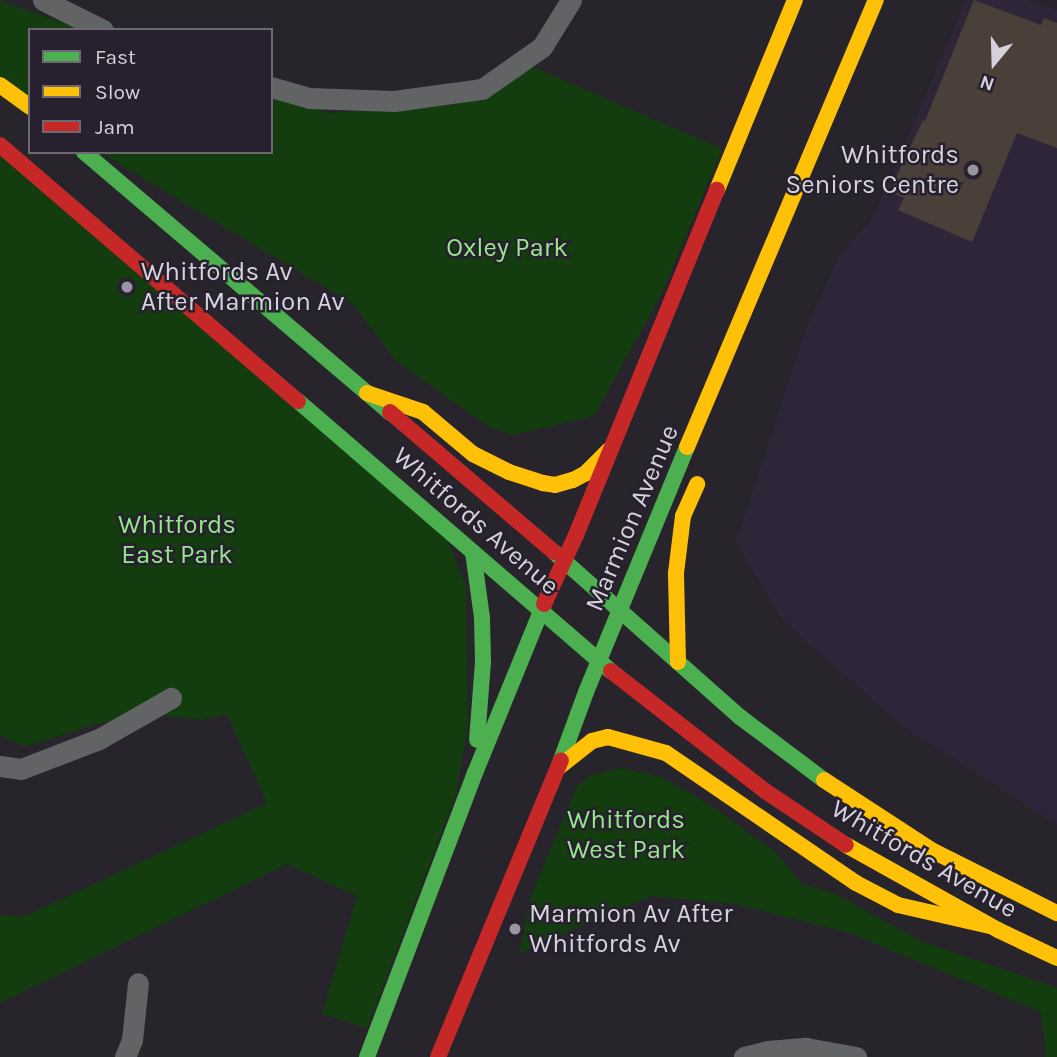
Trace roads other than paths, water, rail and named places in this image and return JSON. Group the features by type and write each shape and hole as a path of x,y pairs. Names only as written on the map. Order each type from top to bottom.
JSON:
{"main road":[{"name":"Marmion Avenue","path":"367,1057 475,773 563,558 576,535 613,446 795,0"},
{"name":"Marmion Avenue","path":"438,1057 559,767 599,661 876,0"},
{"path":"0,85 28,106"},
{"name":"Whitfords Avenue","path":"0,145 599,661 703,745 787,807 866,858 990,926 1057,958"},
{"name":"Whitfords Avenue","path":"86,154 563,558 751,725 868,811 966,869 1057,913"},
{"path":"790,248 793,193"},
{"path":"367,393 423,412 473,454 509,472 543,483 555,485 573,480 586,473 613,446"},
{"path":"678,662 676,573 683,516 705,466"},
{"path":"473,552 482,618 483,662 475,773"},
{"path":"559,767 592,741 608,737 618,737 666,753 856,883 898,905 990,926"}],"street":[{"path":"43,0 99,28"},
{"path":"273,88 309,98 394,101 482,89 542,47 571,0"},
{"path":"0,766 20,769 99,740 172,698"},
{"path":"125,1057 132,1040 138,983"},
{"path":"744,1057 768,1051 806,1048 856,1057"}],"place":[{"name":"Whitfords Seniors Centre","path":"973,170"},
{"name":"Whitfords Av After Marmion Av","path":"127,287"},
{"name":"Marmion Av After Whitfords Av","path":"515,929"}],"park label":[{"name":"Oxley Park","path":"507,248"},
{"name":"Whitfords East Park","path":"177,540"},
{"name":"Whitfords West Park","path":"626,835"}]}
